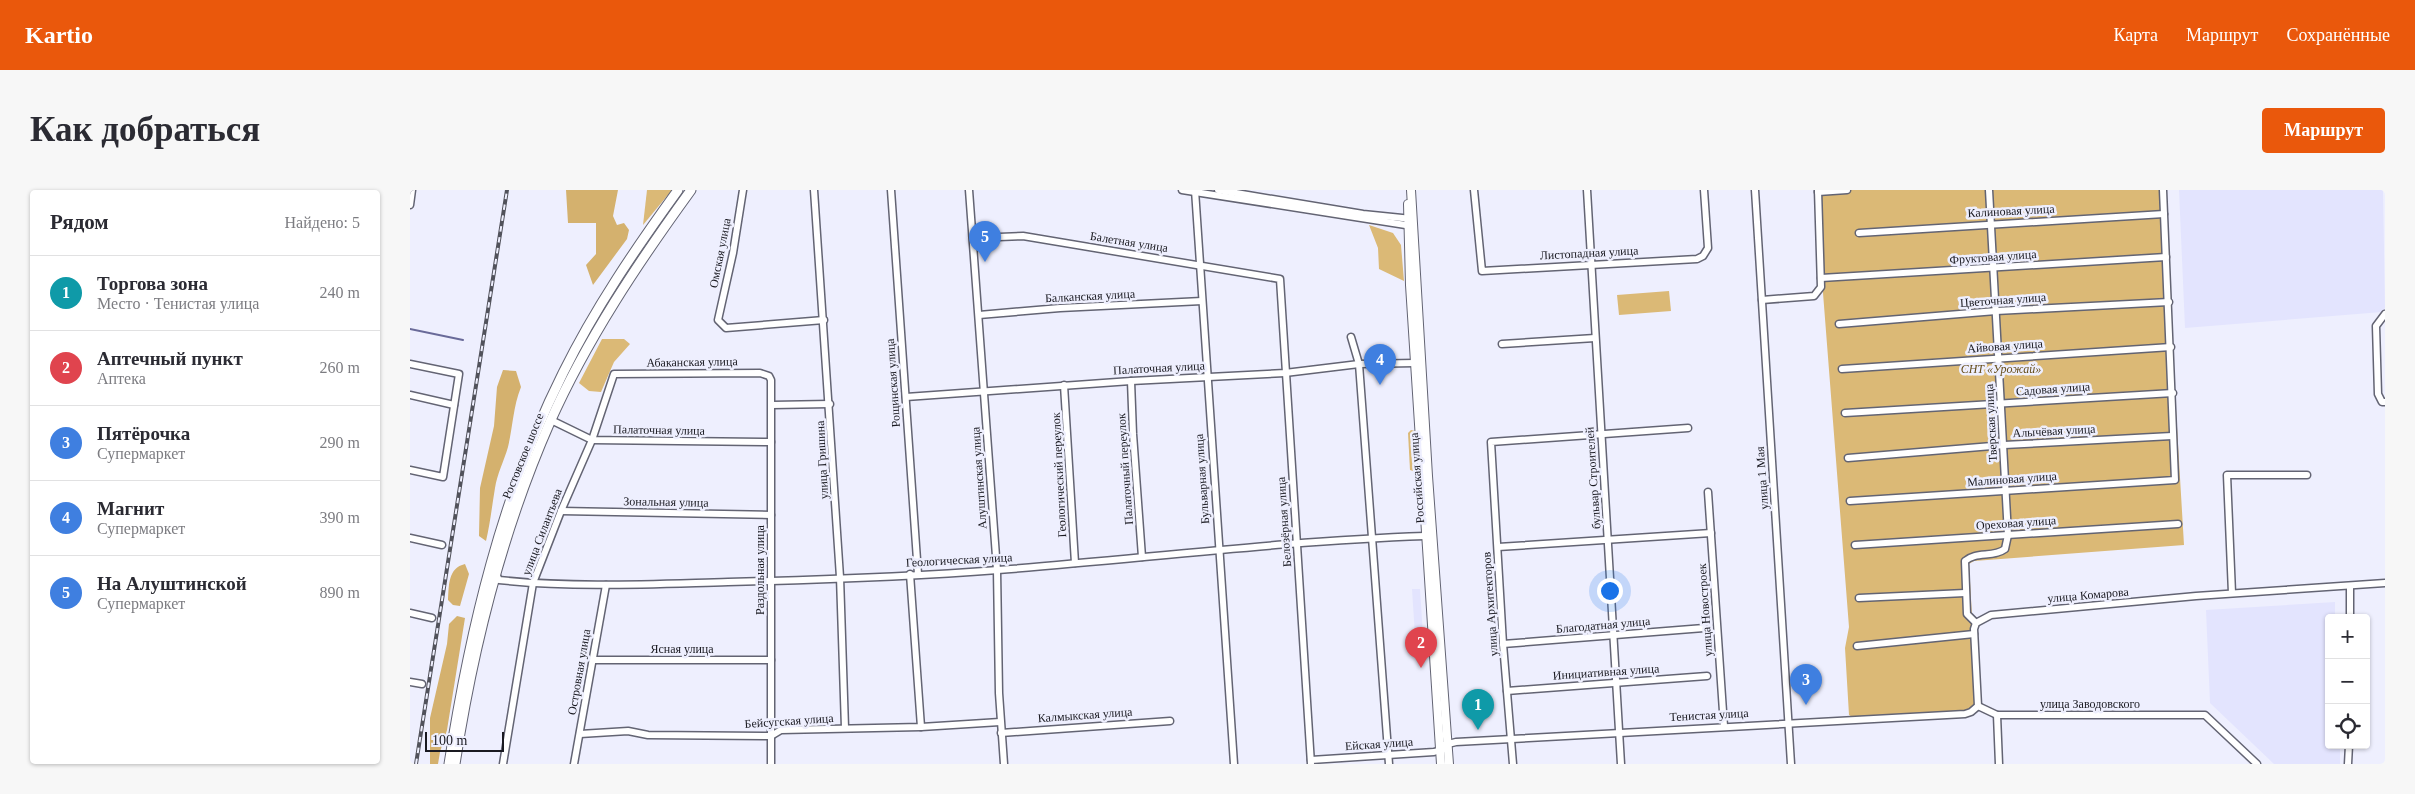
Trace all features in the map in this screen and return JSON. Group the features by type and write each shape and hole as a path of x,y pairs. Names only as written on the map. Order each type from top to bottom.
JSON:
{"highway":[{"name":"Ростовское шоссе","path":"448,764 475,621 503,521 537,430 576,348 627,263 678,190"},
{"name":"Ростовское шоссе","path":"455,764 480,630 515,513 551,420 584,354 639,262 691,190"}],"main road":[{"name":"Российская улица","path":"1407,190 1443,747 1441,764"},
{"name":"Российская улица","path":"1410,222 1411,190"},
{"name":"Российская улица","path":"1418,363 1425,536 1443,747 1448,764"}],"street":[{"path":"410,205 412,190"},
{"name":"Омская улица","path":"743,190 733,253 718,320 726,328 824,320"},
{"name":"улица Гришина","path":"814,190 830,404 840,577 845,728"},
{"name":"Рощинская улица","path":"891,190 906,397 921,727"},
{"name":"Алуштинская улица","path":"969,190 980,315 997,570 1000,722 1004,764"},
{"path":"1182,190 1410,222"},
{"path":"1218,190 1410,222"},
{"name":"Листопадная улица","path":"1474,190 1482,271 1697,259 1703,256 1708,248 1704,190"},
{"name":"бульвар Строителей","path":"1587,190 1615,635 1621,764"},
{"name":"улица 1 Мая","path":"1755,190 1791,764"},
{"path":"1762,300 1814,296 1821,287 1818,191 1847,190"},
{"name":"Тверская улица","path":"1989,190 2008,535"},
{"path":"2163,190 2173,393 2172,436"},
{"name":"Бульварная улица","path":"1195,191 1206,376 1234,764"},
{"name":"Калиновая улица","path":"1859,233 2164,214"},
{"name":"Балетная улица","path":"974,238 1023,236 1200,264 1280,279"},
{"name":"Фруктовая улица","path":"1821,278 2166,257"},
{"name":"Белозёрная улица","path":"1280,279 1311,762"},
{"name":"Балканская улица","path":"980,315 1060,308 1202,301"},
{"name":"Цветочная улица","path":"1839,324 1996,311 2169,302"},
{"path":"2385,314 2376,326 2378,394 2382,402 2385,402"},
{"path":"1351,337 1359,364 1389,764"},
{"path":"1502,344 1595,338"},
{"name":"Айвовая улица","path":"1842,369 2171,347"},
{"name":"Палаточная улица","path":"906,397 1131,380 1286,373 1359,364 1418,363"},
{"path":"410,364 459,374 443,477 410,470"},
{"name":"Абаканская улица","path":"614,374 760,373 769,376"},
{"name":"улица Силантьева","path":"503,764 533,583 561,511 592,440 614,374"},
{"name":"Раздольная улица","path":"769,376 772,405 771,764"},
{"name":"Палаточный переулок","path":"1131,380 1142,557"},
{"name":"Геологический переулок","path":"1064,385 1075,563"},
{"name":"Садовая улица","path":"1845,413 2173,393"},
{"path":"410,394 454,404"},
{"path":"772,405 830,404"},
{"name":"Палаточная улица","path":"551,420 592,440 771,442"},
{"path":"1602,433 1688,428"},
{"name":"улица Архитекторов","path":"1513,764 1503,644 1491,442 1602,433"},
{"name":"Алычёвая улица","path":"1848,458 2004,445 2172,436"},
{"name":"Малиновая улица","path":"1850,501 2176,480 2172,436"},
{"path":"2307,475 2227,475 2232,593 2350,589 2385,583"},
{"name":"улица Новостроек","path":"1708,492 1724,726"},
{"name":"Зональная улица","path":"561,511 771,514"},
{"name":"Ореховая улица","path":"1855,545 2178,524"},
{"path":"1498,547 1711,533"},
{"path":"1978,706 1974,634 1979,621 1967,614 1965,561 1970,556 1998,554 2005,549 2008,535"},
{"name":"Геологическая улица","path":"496,574 499,580 606,585 771,581 997,570 1218,549 1425,536"},
{"path":"410,538 442,545"},
{"name":"Островная улица","path":"574,764 606,585"},
{"path":"2350,589 2350,614"},
{"path":"1859,598 1965,593"},
{"name":"улица Комарова","path":"1979,621 1991,615 2232,593"},
{"path":"410,612 432,618"},
{"name":"Благодатная улица","path":"1503,644 1704,628"},
{"path":"1857,646 1974,634"},
{"name":"Ясная улица","path":"593,660 771,660"},
{"name":"Инициативная улица","path":"1507,691 1617,681 1708,676"},
{"path":"410,682 422,684"},
{"name":"Тенистая улица","path":"1443,747 1511,739 1620,732 1965,714 1978,706"},
{"name":"улица Заводовского","path":"1978,706 1997,715 2205,715 2257,764"},
{"path":"1997,715 1999,764"},
{"name":"Калмыкская улица","path":"1001,733 1170,720"},
{"name":"Бейсугская улица","path":"580,734 628,731 648,735 771,736 781,730 921,727 1000,722"},
{"name":"Ейская улица","path":"1311,762 1443,747"},
{"path":"2348,764 2349,749"}],"shaded area":[{"path":"566,190 618,190 613,216 617,225 624,223 629,230 627,239 593,285 586,265 596,254 596,223 568,223"},
{"path":"2179,190 2383,190 2385,308 2382,312 2185,328"},
{"path":"503,370 516,371 521,387 508,447 496,483 486,541 479,536 480,488 494,426 497,387"},
{"path":"465,564 469,574 460,606 453,605 448,600 450,578 455,569"},
{"path":"1412,589 1420,589 1423,635 1415,636"},
{"path":"2335,602 2335,614 2325,614 2325,749 2340,749 2340,764 2274,764 2210,703 2206,610"},
{"path":"457,616 465,618 447,730 438,764 430,764 430,718 447,644 449,624"}],"green space":[{"path":"647,190 672,190 643,225"},
{"name":"СНТ «Урожай»","path":"1815,190 2163,190 2184,545 1974,561 1969,564 1977,702 1970,711 1854,718 1849,715 1845,648 1849,627"},
{"path":"1369,225 1393,233 1401,245 1404,281 1379,269 1378,248"},
{"path":"1669,291 1671,311 1619,315 1617,295"},
{"path":"602,339 624,339 630,344 614,362 601,392 589,391 579,383"},
{"path":"1411,430 1415,431 1417,465 1413,471 1410,470 1408,433"}],"waterway":[{"path":"410,329 463,340"}],"railway":[{"path":"416,764 507,190"}],"place":[{"name":"На Алуштинской","path":"985,262"},
{"name":"Магнит","path":"1380,385"},
{"name":"Аптечный пункт","path":"1421,668"},
{"name":"Пятёрочка","path":"1806,705"},
{"name":"Торгова зона","path":"1478,730"}]}
